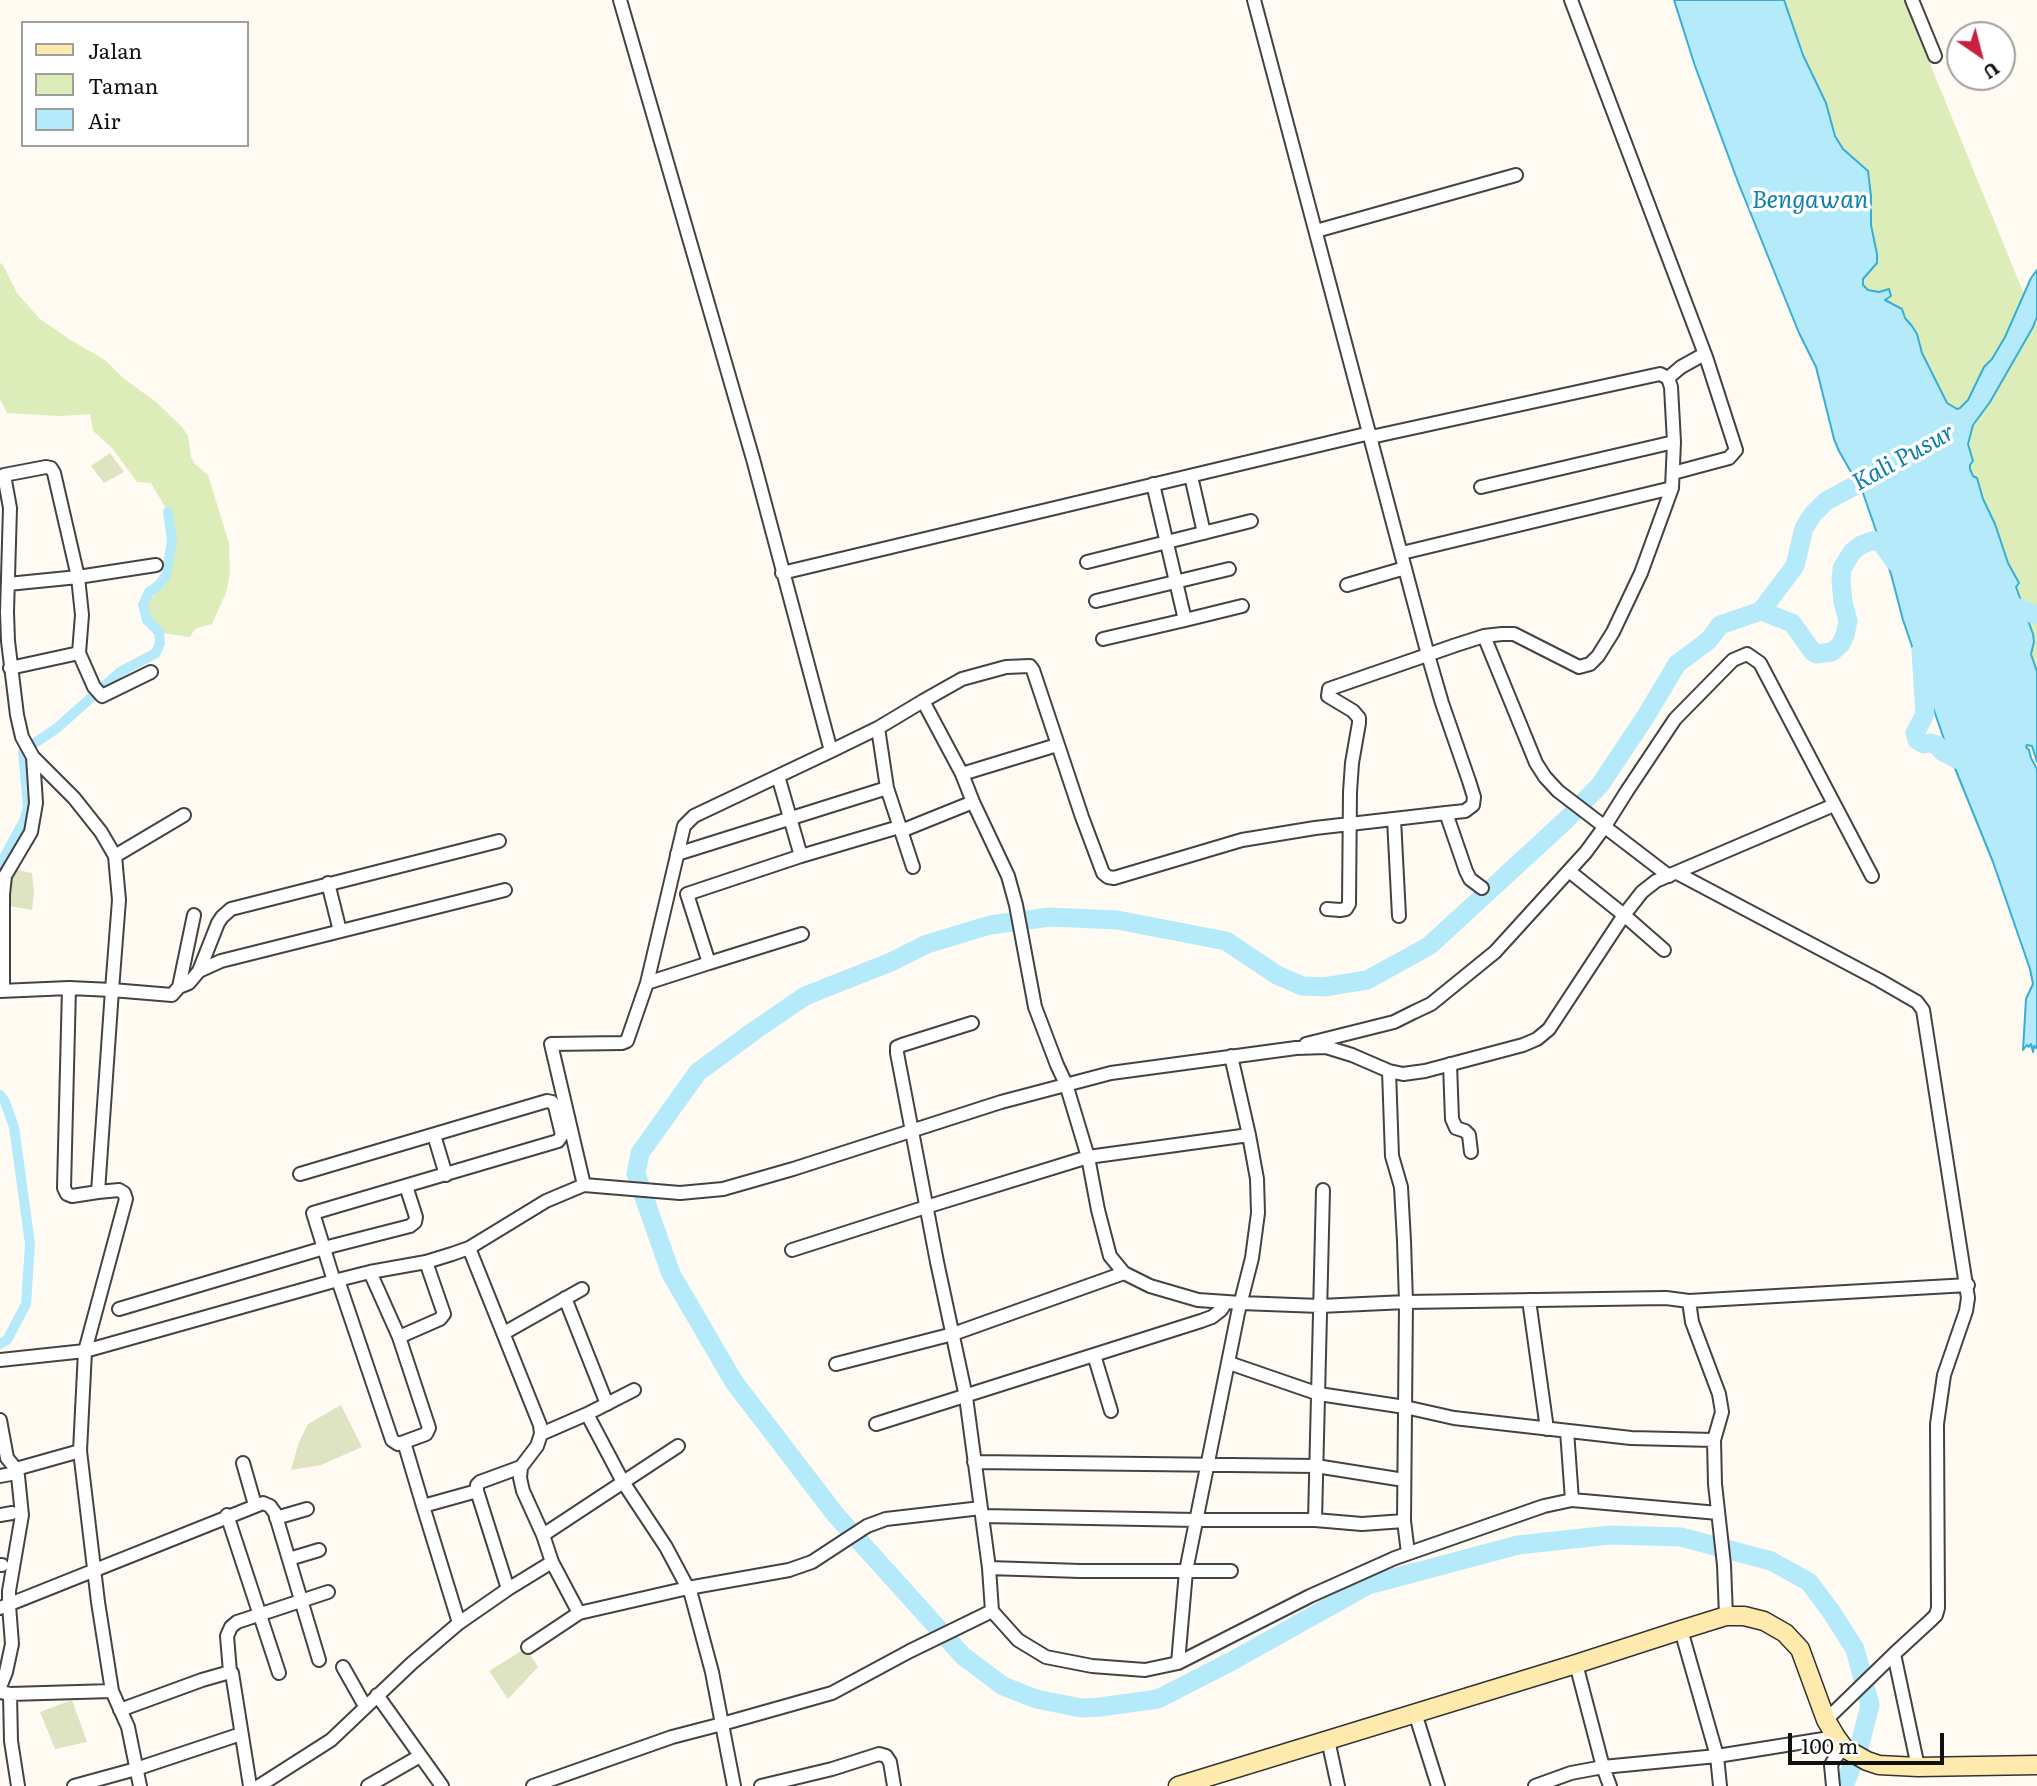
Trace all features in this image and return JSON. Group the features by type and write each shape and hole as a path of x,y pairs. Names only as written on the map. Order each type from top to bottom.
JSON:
{"street":[{"path":"620,0 749,446 831,751"},
{"path":"584,1185 551,1044 627,1041 647,983 684,826 694,816 878,728 962,680 1006,667 1030,666 1033,670 1099,862 1103,873 1108,877 1114,878 1242,840 1315,828 1446,813 1469,809 1473,805 1474,797 1428,655 1254,0"},
{"path":"1571,0 1706,357 1735,450 1729,458 1673,473"},
{"path":"1912,0 1935,56"},
{"path":"1315,231 1516,176"},
{"path":"1668,378 1699,357 1706,357"},
{"path":"782,573 1370,435 1660,374 1668,378 1671,387 1674,442 1672,488 1641,573 1613,632 1590,664 1579,667 1514,634 1485,636 1329,689 1327,692 1328,696 1353,711 1359,718 1352,763 1349,904 1346,909 1327,909"},
{"path":"1481,487 1674,442"},
{"path":"151,672 102,696 97,691 79,653 82,615 78,577 54,473 51,468 46,467 4,475 10,509 4,642 19,727 30,752 36,803 31,832 5,876 1,991 69,988 172,995 199,971 218,923 231,909 499,841"},
{"path":"1191,476 1204,533"},
{"path":"1153,484 1185,620"},
{"path":"1402,553 1672,488"},
{"path":"1087,562 1251,521"},
{"path":"8,584 156,565"},
{"path":"1347,585 1405,568"},
{"path":"1096,601 1229,569"},
{"path":"1103,639 1242,606"},
{"path":"1485,636 1536,762 1558,791 1673,874 1868,973 1921,1005 1968,1285 1966,1311 1944,1375 1937,1424 1938,1608 1936,1615 1826,1720"},
{"path":"10,668 79,653"},
{"path":"1296,1048 1312,1041 1394,1022 1431,1004 1495,952 1569,872 1605,827 1626,790 1675,719 1734,660 1747,654 1760,663 1872,876"},
{"path":"0,697 14,695"},
{"path":"923,701 962,774 1008,876 1035,1007 1066,1084 1088,1157 1098,1210 1111,1256 1124,1273 1150,1286 1198,1300 1320,1306 1666,1297 1689,1301 1968,1285"},
{"path":"878,728 887,788 914,867"},
{"path":"962,774 1057,745"},
{"path":"30,752 74,798 101,832 115,856 119,900 98,1192"},
{"path":"778,776 801,856"},
{"path":"677,854 887,788"},
{"path":"666,898 687,894 801,856 900,829 973,802"},
{"path":"0,1360 85,1352 370,1272 426,1262 469,1248 546,1201 584,1185 681,1193 723,1189 1001,1102 1111,1073 1296,1048 1326,1047 1388,1071 1403,1074 1523,1045 1537,1039 1549,1029 1624,915 1642,892 1656,881 1834,805"},
{"path":"1446,813 1466,871 1482,888"},
{"path":"115,856 184,815"},
{"path":"1394,819 1399,916"},
{"path":"1569,872 1664,950"},
{"path":"328,883 340,931"},
{"path":"199,971 221,961 505,890"},
{"path":"687,894 709,962"},
{"path":"179,987 194,915"},
{"path":"647,983 802,934"},
{"path":"69,988 64,1188 67,1194 72,1196 119,1191 126,1199 85,1352 80,1451 112,1691 128,1727 140,1786"},
{"path":"972,1023 897,1047 965,1397 989,1568 992,1611 1018,1640 1046,1657 1093,1666 1144,1670 1178,1663 1310,1596 1408,1553 1544,1506 1572,1500 1718,1513"},
{"path":"1178,1663 1186,1571 1252,1258 1258,1213 1257,1179 1231,1056"},
{"path":"1450,1064 1452,1119 1456,1128 1469,1135 1471,1153"},
{"path":"1388,1071 1392,1156 1401,1187 1406,1302 1404,1521 1408,1553"},
{"path":"300,1174 547,1101 555,1106 562,1135 558,1141 313,1213 392,1440 395,1443 404,1442 426,1434 429,1428 399,1337 370,1272"},
{"path":"434,1135 446,1175"},
{"path":"792,1250 1088,1157 1249,1135"},
{"path":"119,1309 324,1248 410,1226 416,1217 407,1186"},
{"path":"1315,1520 1323,1189"},
{"path":"469,1248 540,1425 541,1434 537,1446 521,1468 523,1491 552,1562 579,1613"},
{"path":"399,1337 440,1319 444,1314 426,1262"},
{"path":"836,1364 953,1334 1124,1273"},
{"path":"503,1333 582,1289"},
{"path":"565,1298 607,1404"},
{"path":"1529,1300 1547,1429"},
{"path":"1689,1301 1692,1322 1719,1394 1722,1412 1714,1440 1726,1616"},
{"path":"876,1424 1212,1317 1226,1302"},
{"path":"1094,1355 1111,1411"},
{"path":"1229,1363 1320,1394 1405,1407 1454,1418 1632,1438 1714,1440"},
{"path":"541,1434 587,1415 634,1390"},
{"path":"587,1415 623,1482 666,1547 688,1587 712,1672 734,1786"},
{"path":"0,1420 9,1473"},
{"path":"1567,1431 1572,1500"},
{"path":"404,1442 459,1623"},
{"path":"543,1535 678,1446"},
{"path":"9,1473 80,1451"},
{"path":"974,1462 1316,1466 1404,1480"},
{"path":"243,1463 255,1505"},
{"path":"508,1589 477,1485 521,1468"},
{"path":"9,1473 18,1476 22,1515 5,1606 12,1644 3,1691 18,1786"},
{"path":"423,1506 477,1491"},
{"path":"5,1606 263,1503 270,1506 276,1518 319,1660"},
{"path":"276,1518 307,1509"},
{"path":"528,1647 579,1613 688,1587 789,1570 812,1562 867,1526 886,1519 981,1512 1196,1520 1315,1520 1362,1524 1404,1521"},
{"path":"228,1516 279,1673"},
{"path":"289,1559 319,1550"},
{"path":"328,1592 237,1622 227,1636 230,1672 234,1675 242,1734 259,1786 331,1740 377,1695 459,1623 552,1562"},
{"path":"989,1568 1231,1571"},
{"path":"533,1786 672,1737 832,1693 992,1611"},
{"path":"1178,1786 1216,1781 1328,1740 1726,1616 1744,1616 1764,1621 1785,1633 1800,1649 1826,1720 1843,1746 1867,1761 1879,1765 1918,1767 2037,1765"},
{"path":"1681,1630 1717,1756 1720,1786"},
{"path":"1894,1654 1918,1767"},
{"path":"1576,1664 1606,1777"},
{"path":"344,1667 365,1706"},
{"path":"120,1710 230,1672"},
{"path":"3,1691 112,1691"},
{"path":"377,1695 442,1786"},
{"path":"1416,1713 1438,1786"},
{"path":"74,1786 89,1784 242,1734"},
{"path":"1328,1740 1338,1786"},
{"path":"1535,1786 1571,1773 1606,1777 1717,1756 1843,1746"},
{"path":"1833,1786 1831,1765 1843,1746"},
{"path":"761,1786 832,1769 879,1754 886,1756 890,1762 894,1786"},
{"path":"368,1786 420,1756"},
{"path":"1596,1786 1606,1777"}],"green space":[{"path":"1784,0 1904,0 2037,326 2037,672 2031,654 2033,634 2016,587 2018,580 2008,563 1995,524 1970,469 1969,438 1936,383 1922,353 1917,334 1904,313 1894,303 1886,302 1885,298 1889,297 1884,290 1868,290 1863,285 1863,279 1876,263 1877,254 1871,225 1868,171 1843,149 1835,136 1826,103 1803,55"},
{"path":"2,263 17,293 40,319 105,360 182,427 188,436 191,457 208,475 229,543 230,573 226,593 212,624 195,629 190,637 162,633 150,618 147,605 155,593 164,587 170,576 175,541 171,512 168,512 151,483 137,482 112,448 93,431 90,414 60,416 7,413 0,399"},
{"path":"110,453 124,472 104,483 91,466"},
{"path":"17,870 32,873 32,910 10,906 9,886"},
{"path":"341,1405 362,1447 321,1465 291,1470 299,1442 308,1424"},
{"path":"526,1648 538,1667 508,1699 489,1671"},
{"path":"72,1700 87,1742 55,1749 40,1712"}],"water":[{"name":"Bengawan","path":"1674,0 1784,0 1803,55 1826,103 1835,136 1843,149 1868,171 1871,225 1877,263 1863,279 1863,285 1868,290 1879,292 1889,289 1891,296 1885,300 1902,309 1917,334 1922,353 1947,403 1957,409 1968,400 1984,367 2005,337 2037,270 2037,317 1990,402 1973,425 1968,444 1973,461 1970,469 1977,478 2008,563 2019,583 2016,587 2034,642 2031,654 2037,672 2037,762 2032,746 2026,747 2037,769 2037,1044 2033,1052 2031,1044 2023,1050 2026,999 2033,984 2030,969 1993,862 1948,751 1863,493 1834,439 1816,367 1799,333 1738,182"}],"waterway":[{"name":"Kali Pusur","path":"1761,611 1795,566 1804,528 1813,514 1826,501 1881,472"},
{"path":"0,865 24,821 28,808 23,751 57,728 120,672 156,653 160,643 159,632 147,620 143,605 149,592 159,585 166,575 172,541 168,512"},
{"path":"1761,611 1792,623 1816,654 1832,652 1841,644 1848,621 1841,581 1842,569 1853,551 1871,541 1880,541 1895,562"},
{"path":"2002,602 2037,615"},
{"path":"1761,611 1720,625 1709,640 1677,664 1600,785 1567,819 1429,946 1367,980 1324,987 1302,986 1277,975 1226,941 1117,920 1050,917 990,925 927,944 891,962 805,996 754,1031 698,1072 640,1153 636,1174 671,1274 734,1382 835,1514 963,1656 1003,1686 1036,1699 1081,1708 1158,1699 1368,1585 1518,1545 1610,1535 1681,1537 1771,1561 1809,1582 1830,1610 1855,1649 1870,1705 1859,1748 1844,1786"},
{"path":"1921,651 1925,714 1915,733 1917,740 1924,744 1937,745 1943,752 1959,760 1973,755"},
{"path":"0,1095 14,1127 30,1244 26,1304 7,1340 0,1344"}]}
